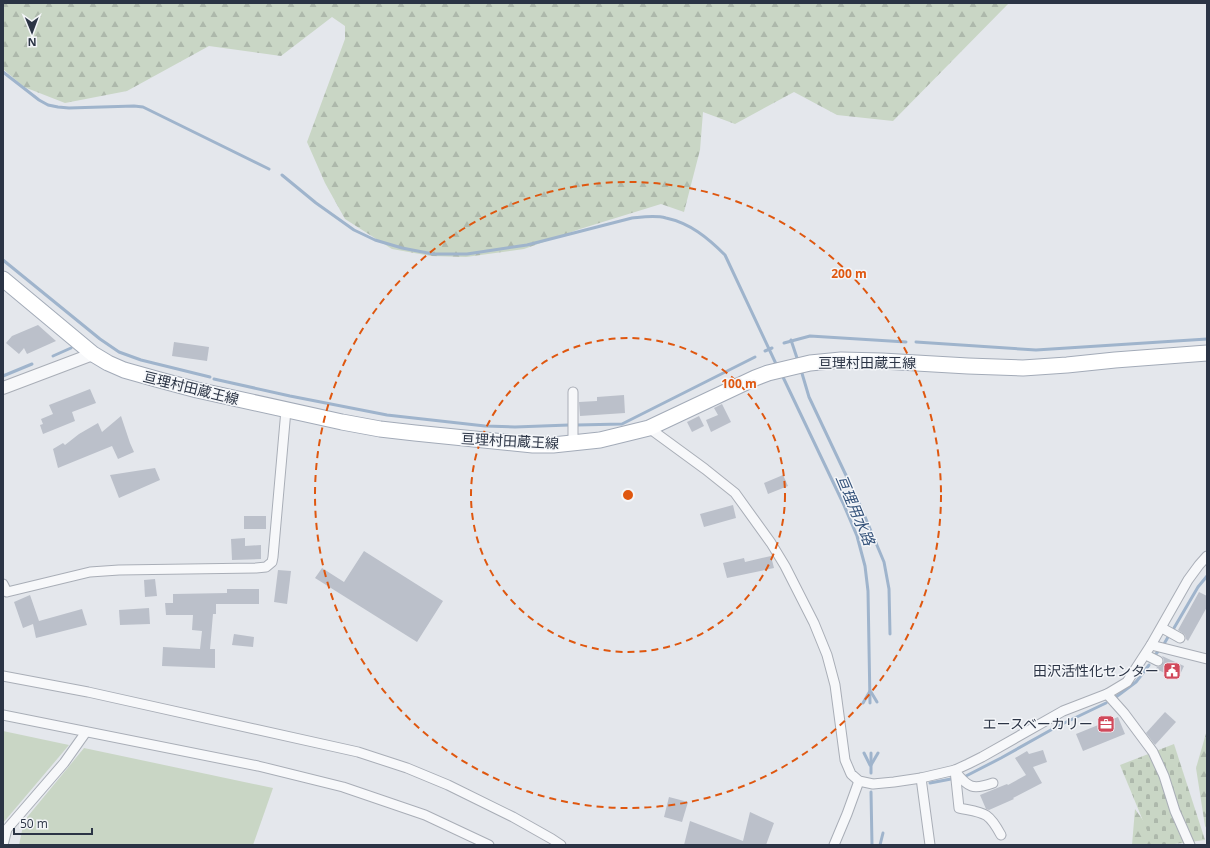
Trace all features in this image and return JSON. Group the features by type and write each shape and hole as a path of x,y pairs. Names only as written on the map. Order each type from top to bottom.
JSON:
{"main road":[{"name":"亘理村田蔵王線","path":"3,279 93,354 124,370 197,390 349,424 415,434 533,445 600,440 649,428 755,378 768,373 810,363 848,360 1023,368 1207,353"}],"street":[{"path":"3,388 93,354"},
{"path":"573,392 573,443"},
{"path":"3,584 7,592 90,572 266,567 272,562 273,557 286,410"},
{"path":"649,428 735,493 771,543 785,566 814,623 827,655 835,684 845,760 851,774 858,781 873,784 894,782 921,778 955,770 982,757 1063,711 1107,694 1127,682 1146,655 1188,580 1207,556"},
{"path":"1162,628 1180,638"},
{"path":"1151,645 1207,659"},
{"path":"1146,655 1158,661"},
{"path":"3,676 88,692 358,752 407,768 448,785 513,817 561,845"},
{"path":"1107,694 1124,713 1153,752 1164,776 1175,811 1190,845"},
{"path":"3,715 258,766 343,787 425,815 489,845"},
{"path":"3,845 7,829 64,763 86,732"},
{"path":"955,770 964,783 973,787 982,787 994,783"},
{"path":"955,770 959,808 983,813 994,821 1001,835"},
{"path":"921,778 930,845"},
{"path":"834,845 847,814 858,781"}],"green space":[{"path":"3,3 1009,3 893,121 837,115 794,92 735,124 703,112 700,150 684,212 661,204 580,229 524,249 466,257 431,256 392,249 345,219 325,183 307,142 345,39 345,26 332,17 281,56 209,46 127,91 65,103 24,87 3,69"},
{"path":"1207,730 1207,829 1205,826 1196,768"},
{"path":"3,731 69,745 3,823"},
{"path":"1174,744 1205,840 1167,845 1153,845 1120,765"},
{"path":"84,748 273,788 253,845 19,845 24,821"},
{"path":"1135,809 1160,844 1166,845 1132,845"}],"building":[{"path":"38,325 56,341 27,354 24,348 19,354 6,343 12,336"},
{"path":"174,342 209,347 207,361 172,356"},
{"path":"90,389 96,403 72,412 75,421 43,434 40,425 43,424 41,419 53,414 49,405"},
{"path":"624,395 625,413 580,416 579,402 597,401 597,397"},
{"path":"722,404 731,422 711,432 706,420 718,415 714,408"},
{"path":"121,416 134,452 118,459 112,446 58,468 53,449 63,443 65,445 79,434 98,423 102,432"},
{"path":"699,416 704,426 692,432 687,422"},
{"path":"155,468 160,480 119,498 110,475"},
{"path":"783,475 788,486 768,494 764,483"},
{"path":"733,505 736,518 704,527 700,514"},
{"path":"244,516 266,516 266,529 244,529"},
{"path":"245,538 245,546 261,545 261,559 232,560 231,539"},
{"path":"364,551 443,601 417,642 315,578 322,568 344,582"},
{"path":"771,556 774,568 727,578 723,563 744,558 745,562"},
{"path":"278,570 291,571 287,604 274,602"},
{"path":"155,579 157,596 145,597 144,580"},
{"path":"227,589 259,589 259,604 216,604 216,614 213,614 210,649 215,649 215,668 162,666 163,647 200,649 202,631 192,630 193,615 166,615 165,603 173,603 173,594 227,593"},
{"path":"1199,592 1207,596 1207,607 1188,641 1185,635 1178,630"},
{"path":"30,595 39,621 82,609 87,625 36,638 33,624 23,628 14,602"},
{"path":"149,608 150,624 120,625 119,610"},
{"path":"234,634 254,637 253,647 232,645"},
{"path":"1162,656 1184,666 1178,679 1156,669 1163,663 1164,660"},
{"path":"1165,712 1176,722 1155,745 1146,733"},
{"path":"1118,717 1125,734 1083,751 1076,734"},
{"path":"1043,750 1047,762 1033,767 1042,783 1013,798 1014,799 989,810 986,809 980,795 1007,784 1008,785 1026,775 1015,758 1027,751 1029,754"},
{"path":"669,797 688,802 682,822 664,817"},
{"path":"750,812 774,823 766,845 684,845 690,821 743,841"}],"waterway":[{"path":"3,72 39,100 48,105 69,108 143,107 269,169"},
{"path":"282,175 316,203 354,230 375,240 402,248 433,254 467,254 527,245 632,218 649,216 675,220 691,227 725,255 777,366"},
{"path":"3,260 100,339 119,352 141,360 210,377"},
{"path":"784,343 810,336 906,342"},
{"path":"916,342 1036,350 1207,339"},
{"path":"791,340 798,361"},
{"path":"53,356 71,348"},
{"name":"亘理用水路","path":"765,351 772,348"},
{"path":"577,425 622,424 755,357"},
{"path":"3,376 32,364"},
{"path":"801,370 809,397 860,505 884,562 889,589 890,634"},
{"name":"亘理用水路","path":"782,375 843,503 857,536 865,566 868,591 870,703"},
{"path":"214,379 387,415 485,426 515,427 569,425"},
{"name":"亘理用水路","path":"1174,628 1198,587 1207,576"},
{"name":"亘理用水路","path":"1164,644 1168,637"},
{"name":"亘理用水路","path":"1156,654 1159,650"},
{"name":"亘理用水路","path":"1116,697 1136,682 1149,665"},
{"path":"863,703 870,691"},
{"path":"871,692 877,702"},
{"name":"亘理用水路","path":"966,776 1058,726 1106,703"},
{"path":"864,753 870,765"},
{"path":"871,753 871,773"},
{"path":"871,765 878,753"},
{"name":"亘理用水路","path":"930,783 951,779"},
{"path":"871,792 872,845"},
{"name":"亘理用水路","path":"880,845 883,833"}],"place":[{"name":"田沢活性化センター","path":"1172,671"},
{"name":"エースベーカリー","path":"1106,724"}]}
